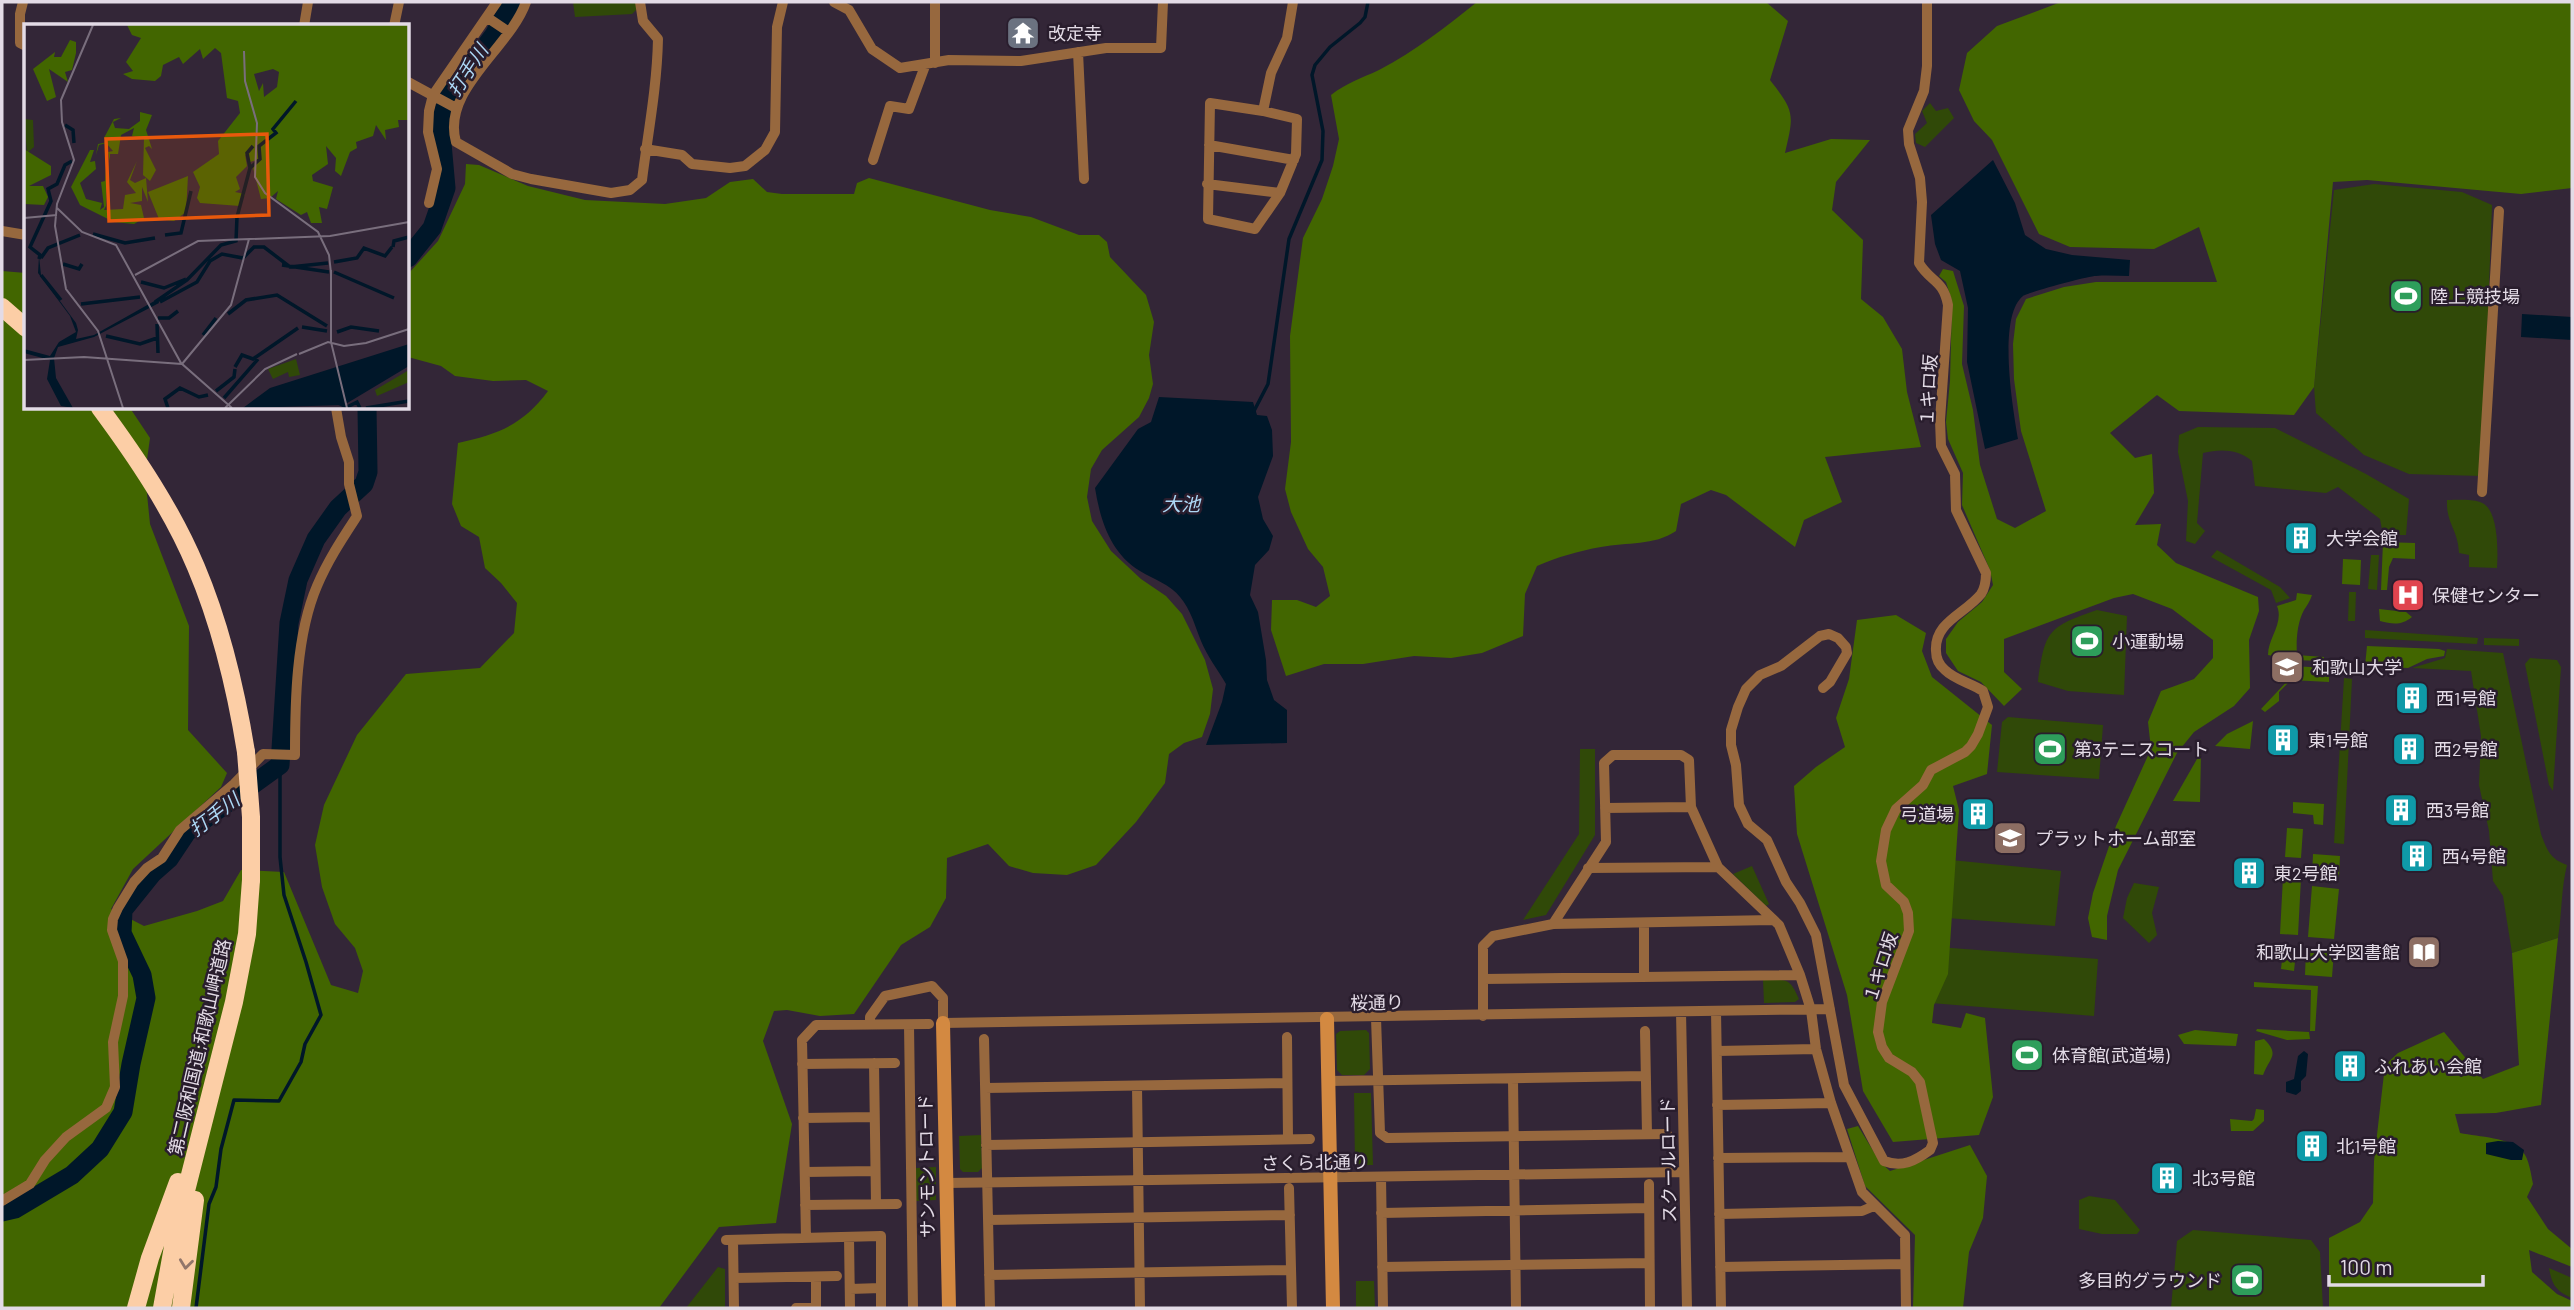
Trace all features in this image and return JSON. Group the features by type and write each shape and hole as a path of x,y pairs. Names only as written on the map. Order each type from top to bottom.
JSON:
{"highway":[{"path":"2,307 24,326"},
{"name":"第二阪和国道;和歌山岬道路","path":"101,410 158,493 197,568 229,669 246,752 251,817 251,880 247,934 227,1028 176,1230 162,1308"},
{"path":"181,1308 191,1223 227,1028"},
{"path":"136,1308 150,1258 208,1099"}],"street":[{"path":"23,2 20,14 20,43 24,45"},
{"path":"304,24 308,2"},
{"path":"394,24 399,2"},
{"path":"429,203 437,169 428,132 429,111 491,20 497,2"},
{"path":"526,2 454,106 452,128 456,142 512,173 531,179 611,193 630,190 642,180 645,149 651,126 658,39 643,21 640,2"},
{"path":"645,149 682,155 692,164 730,168 745,166 765,150 775,132 777,27 783,2"},
{"path":"834,2 849,10 872,49 900,68 949,60 1021,61 1106,48 1161,48 1163,2"},
{"path":"873,160 890,106 909,109 930,64 935,2"},
{"path":"1263,111 1272,73 1287,38 1293,2"},
{"name":"１キロ坂","path":"1829,1009 1844,1085 1875,1148 1884,1161 1895,1166 1919,1158 1930,1150 1933,1143 1925,1114 1925,1095 1912,1072 1889,1058 1882,1047 1878,1032 1882,1002 1909,931 1908,912 1904,902 1886,885 1883,876 1886,830 1896,809 1923,785 1931,770 1971,746 1988,706 1983,691 1950,675 1942,668 1936,659 1935,648 1936,638 1942,627 1981,593 1986,583 1986,573 1956,510 1955,474 1941,446 1940,420 1948,306 1946,295 1939,283 1924,272 1919,263 1922,202 1920,178 1909,144 1908,130 1924,90 1927,66 1927,2"},
{"path":"491,20 507,31"},
{"path":"1078,52 1084,179"},
{"path":"410,83 454,106"},
{"path":"1210,103 1297,119 1294,160 1280,193 1255,229 1208,219 1209,145 1210,103"},
{"path":"1209,145 1294,160"},
{"path":"1207,184 1280,193"},
{"path":"2482,492 2499,211"},
{"path":"2,231 24,235"},
{"path":"2,1201 30,1184 45,1160 66,1137 106,1108 115,1087 113,1042 123,996 123,961 112,930 113,919 134,882 147,868 162,858 180,831 234,784 263,754 295,755 295,710 308,615 328,561 357,516 349,484 349,462 336,410"},
{"path":"1823,688 1830,682 1847,653 1846,647 1838,638 1829,634 1820,636 1781,666 1760,675 1746,688 1731,730 1731,745 1736,765 1739,805 1748,824 1767,840 1786,883 1800,903 1816,935 1829,1009"},
{"path":"1553,924 1606,842 1604,763 1612,755 1681,755 1689,760 1690,807 1718,867 1779,925 1800,975 1811,1010 1816,1049 1831,1103 1862,1192 1905,1236 1906,1308"},
{"path":"1605,808 1690,807"},
{"path":"1588,868 1718,867"},
{"path":"1483,1016 1483,946 1493,936 1553,924 1773,920"},
{"path":"1644,923 1644,977"},
{"path":"1483,979 1800,975"},
{"path":"870,1025 870,1017 886,996 932,986 943,998 936,1024"},
{"name":"桜通り","path":"806,1238 802,1040 816,1025 1829,1009"},
{"path":"1716,1011 1721,1308"},
{"name":"スクールロード","path":"1681,1012 1687,1308"},
{"path":"1327,1018 1333,1308"},
{"path":"1376,1018 1380,1133 1387,1138 1667,1134"},
{"name":"サンモントロード","path":"936,1024 946,1183 949,1308"},
{"path":"909,1025 913,1308"},
{"path":"1645,1031 1647,1134"},
{"path":"1287,1037 1288,1139"},
{"path":"984,1039 990,1308"},
{"path":"1717,1051 1816,1049"},
{"path":"874,1063 876,1204"},
{"path":"802,1064 895,1063"},
{"path":"1328,1081 1646,1076"},
{"path":"1513,1080 1516,1308"},
{"path":"985,1088 1287,1083"},
{"path":"1136,1086 1140,1308"},
{"path":"1717,1105 1831,1103"},
{"path":"803,1118 874,1117"},
{"path":"986,1145 1310,1139"},
{"path":"1718,1158 1848,1157"},
{"path":"805,1172 875,1171"},
{"name":"さくら北通り","path":"946,1183 1684,1172"},
{"path":"1381,1177 1383,1308"},
{"path":"1649,1184 1650,1308"},
{"path":"1289,1188 1292,1308"},
{"path":"805,1205 897,1204"},
{"path":"1719,1214 1862,1212 1874,1206"},
{"path":"1381,1213 1649,1208"},
{"path":"988,1220 1290,1215"},
{"path":"734,1308 730,1240 881,1236 881,1308"},
{"path":"849,1237 850,1308"},
{"path":"1382,1267 1649,1263"},
{"path":"1720,1267 1905,1264"},
{"path":"989,1275 1291,1270"},
{"path":"734,1279 837,1276"},
{"path":"796,1308 816,1308 816,1277"},
{"path":"850,1289 881,1288"}],"green space":[{"path":"573,2 637,2 637,9 632,14 575,17"},
{"path":"1477,2 1766,2 1788,21 1770,80 1784,99 1790,114 1785,153 1831,139 1870,140 1836,182 1832,210 1863,240 1861,299 1883,317 1902,349 1907,392 1921,447 1825,457 1842,502 1804,520 1795,547 1726,495 1711,490 1681,504 1676,531 1668,536 1584,550 1537,566 1525,594 1523,636 1482,653 1451,658 1414,656 1363,664 1324,664 1286,676 1271,630 1272,600 1297,600 1316,607 1330,596 1323,567 1308,549 1291,512 1285,489 1291,442 1290,336 1303,238 1322,199 1339,139 1331,95 1405,55"},
{"path":"2061,2 2572,2 2572,188 2521,194 2367,180 2333,182 2314,387 2294,415 2179,411 2157,395 2110,433 2135,458 2152,454 2154,493 2135,525 2161,524 2157,545 2176,563 2258,597 2259,611 2249,640 2250,688 2234,706 2194,732 2177,753 2118,870 2107,916 2107,940 2092,937 2088,918 2093,893 2116,826 2151,749 2148,722 2161,691 2194,679 2213,658 2213,640 2172,609 2133,594 2114,598 2004,639 2004,672 2022,689 2004,706 1981,682 1958,671 1946,653 1946,639 1958,622 1982,602 1993,585 1990,570 1962,505 1963,473 1948,439 1946,422 1952,301 1946,282 1939,276 1943,269 1953,271 1964,306 1962,364 1973,410 1980,465 1997,519 2015,528 2046,511 2021,431 2014,379 2013,344 2016,319 2026,299 2064,287 2096,282 2217,282 2199,227 2154,249 2070,247 2039,234 1992,140 1974,121 1959,90 1967,53 1997,26"},
{"path":"1930,103 1936,111 1948,108 1954,118 1925,147 1916,143 1915,134 1927,123 1922,111"},
{"path":"466,164 479,165 528,186 585,200 665,204 706,198 730,182 753,179 767,192 854,194 857,183 869,178 990,210 1031,217 1079,235 1099,235 1107,242 1110,257 1146,295 1154,322 1149,355 1153,384 1139,417 1102,450 1091,469 1087,497 1092,521 1111,551 1141,579 1166,596 1182,614 1205,660 1213,689 1210,714 1202,737 1184,743 1169,754 1165,783 1136,822 1096,865 1067,875 1033,873 1009,866 988,844 947,858 946,898 930,927 901,945 854,1014 820,1016 787,1010 774,1011 763,1041 792,1124 776,1223 719,1227 659,1308 2,1308 2,271 24,273 24,410 131,410 150,438 145,474 150,524 189,626 188,730 227,773 221,787 133,869 111,909 144,926 223,901 241,870 284,872 331,985 358,993 363,971 355,948 335,924 322,887 315,845 324,805 357,735 406,674 480,668 514,633 517,603 485,568 479,537 461,526 452,504 458,443 509,426 529,412 548,391 526,380 493,381 455,376 441,366 410,358 410,272 438,241 465,184"},
{"name":"陸上競技場","path":"2374,184 2462,192 2492,205 2482,476 2409,474 2364,455 2316,413 2314,387 2334,190"},
{"path":"2198,427 2275,428 2366,474 2409,499 2406,535 2383,535 2380,519 2338,487 2326,493 2255,486 2252,461 2235,452 2222,451 2203,453 2197,523 2205,531 2195,544 2186,541 2188,501 2178,452 2179,435"},
{"path":"2447,500 2480,502 2491,512 2496,531 2497,568 2469,567 2469,555 2459,553 2457,538 2448,515"},
{"path":"2383,542 2415,543 2415,559 2393,558 2389,567 2387,590 2381,590"},
{"path":"2217,550 2280,587 2290,598 2276,603 2271,590 2211,557"},
{"path":"2371,555 2379,555 2377,590 2368,589"},
{"path":"2343,559 2361,560 2360,585 2342,584"},
{"path":"2349,592 2356,592 2355,621 2348,621"},
{"path":"2297,593 2312,595 2300,621 2297,655 2324,657 2324,661 2292,660 2268,655 2279,618 2277,606 2296,600"},
{"path":"2379,609 2406,612 2412,617 2396,624 2380,621"},
{"name":"小運動場","path":"2097,610 2127,616 2124,695 2068,691 2038,682 2043,651 2052,633 2068,621"},
{"path":"1896,615 1926,633 1922,651 1932,677 1992,725 1987,774 1953,786 1959,810 1948,974 1934,1005 1932,1023 1961,1028 1966,1013 1985,1018 1993,1097 1979,1135 1893,1142 1863,1091 1847,995 1797,834 1794,786 1845,747 1836,718 1849,679 1857,620"},
{"path":"2365,630 2478,638 2477,644 2365,638"},
{"path":"2484,638 2519,639 2519,646 2484,645"},
{"path":"2367,646 2445,651 2444,656 2427,659 2408,668 2365,666"},
{"path":"2447,649 2503,653 2541,834 2550,853 2567,865 2558,938 2512,953 2503,896 2493,881 2489,831 2479,785 2481,736 2471,671 2412,668 2445,658"},
{"path":"2530,658 2557,660 2561,667 2553,791 2549,785 2525,664"},
{"path":"2291,666 2329,668 2329,682 2291,680 2279,692 2279,701 2265,712 2261,709 2291,677"},
{"path":"2344,678 2352,679 2344,844 2334,843"},
{"name":"第3テニスコート","path":"2008,717 2103,725 2099,779 1997,772 2002,722"},
{"path":"2253,721 2250,749 2215,746 2227,734"},
{"path":"1580,749 1595,749 1595,835 1546,915 1523,920 1579,834"},
{"path":"2201,752 2200,802 2173,801"},
{"path":"2293,802 2324,804 2323,825 2314,824 2313,815 2293,813"},
{"path":"2287,828 2303,829 2301,858 2285,857"},
{"path":"2313,854 2340,856 2339,877 2312,875"},
{"path":"1951,860 2061,871 2055,926 1947,918"},
{"path":"1752,866 1769,904 1766,906 1733,874"},
{"path":"2283,877 2301,878 2298,935 2280,934"},
{"path":"2134,883 2159,887 2152,913 2157,935 2149,943 2123,918 2127,898"},
{"path":"2312,886 2339,889 2334,939 2308,937"},
{"path":"2558,938 2541,1105 2496,1113 2455,1114 2460,1133 2502,1140 2517,1147 2525,1155 2533,1184 2527,1197 2548,1229 2572,1249 2572,1267 2529,1250 2532,1272 2557,1294 2572,1301 2572,1308 2329,1308 2329,1238 2360,1222 2373,1203 2374,1161 2385,1065 2398,1053 2444,1032 2483,1079 2519,1065 2512,953"},
{"path":"1938,947 2098,959 2094,1016 1918,1002"},
{"path":"2306,949 2334,951 2332,977 2305,975"},
{"path":"2283,951 2296,952 2294,971 2281,969"},
{"path":"1763,980 1786,981 1799,999 1795,1002 1764,1003"},
{"path":"2254,982 2318,986 2315,1031 2310,1031 2311,990 2254,987"},
{"path":"1366,1030 1369,1033 1370,1069 1364,1075 1342,1075 1337,1070 1336,1034 1340,1031"},
{"path":"2195,1030 2238,1034 2236,1046 2184,1044 2178,1035"},
{"path":"2256,1031 2309,1032 2310,1039 2287,1040"},
{"path":"2264,1039 2273,1053 2263,1075 2254,1074 2255,1041"},
{"path":"1354,1093 1371,1093 1373,1165 1355,1165"},
{"path":"2256,1109 2264,1110 2264,1121 2253,1131 2231,1131 2230,1119 2252,1121"},
{"path":"1858,1126 1880,1162 1890,1171 1970,1145 1987,1176 1983,1218 1969,1252 1963,1308 1913,1308 1915,1235 1865,1186 1847,1129"},
{"path":"981,1135 982,1168 978,1172 963,1172 960,1169 959,1136"},
{"path":"936,1167 936,1200 916,1201 916,1168"},
{"path":"2089,1196 2115,1200 2140,1230 2137,1234 2102,1234 2079,1229 2079,1200"},
{"name":"多目的グラウンド","path":"2193,1230 2311,1240 2320,1252 2323,1308 2171,1308 2177,1241"},
{"path":"718,1267 725,1269 725,1308 686,1308"},
{"path":"2549,1268 2572,1278 2572,1298 2556,1287"},
{"path":"1356,1281 1374,1281 1375,1308 1356,1308"}],"water":[{"path":"1993,160 2015,203 2025,235 2046,249 2072,255 2130,260 2129,276 2091,277 2023,296 2015,307 2009,343 2018,439 1985,449 1967,362 1968,308 1960,271 1941,260 1935,244 1931,215"},
{"path":"2522,314 2572,317 2572,340 2521,337"},
{"name":"大池","path":"1159,397 1253,402 1257,415 1267,416 1272,430 1273,456 1258,497 1263,519 1273,536 1269,550 1255,565 1250,595 1258,612 1267,680 1274,700 1287,710 1287,743 1206,745 1226,684 1203,647 1184,602 1172,589 1130,564 1108,534 1095,488 1138,429 1151,422"},
{"path":"2304,1051 2308,1054 2306,1076 2301,1081 2301,1091 2296,1095 2286,1092 2286,1082 2294,1079 2298,1056"},
{"path":"2513,1142 2524,1150 2522,1160 2486,1154 2486,1143"}],"waterway":[{"name":"打手川","path":"410,256 432,228 446,188 440,121 449,95 494,35 512,2"},
{"path":"1254,411 1268,384 1289,239 1322,160 1323,131 1312,75 1315,65 1330,47 1365,17 1368,2"},
{"name":"打手川","path":"2,1212 15,1209 72,1175 100,1149 123,1112 146,998 142,975 122,933 123,910 152,874 169,859 187,832 280,765 289,623 298,580 316,539 338,508 364,484 368,472 367,410"},
{"path":"196,1308 209,1204 216,1187 221,1149 234,1100 279,1101 301,1062 305,1044 321,1015 284,895 280,857 280,765"}],"place":[{"name":"改定寺","path":"1023,33"},
{"name":"陸上競技場","path":"2406,296"},
{"name":"大学会館","path":"2301,538"},
{"name":"保健センター","path":"2408,595"},
{"name":"小運動場","path":"2087,641"},
{"name":"和歌山大学","path":"2287,667"},
{"name":"西1号館","path":"2412,698"},
{"name":"東1号館","path":"2283,740"},
{"name":"第3テニスコート","path":"2050,749"},
{"name":"西2号館","path":"2409,749"},
{"name":"西3号館","path":"2401,810"},
{"name":"弓道場","path":"1978,814"},
{"name":"プラットホーム部室","path":"2010,838"},
{"name":"西4号館","path":"2417,856"},
{"name":"東2号館","path":"2249,873"},
{"name":"和歌山大学図書館","path":"2424,952"},
{"name":"体育館(武道場)","path":"2027,1055"},
{"name":"ふれあい会館","path":"2350,1066"},
{"name":"北1号館","path":"2312,1146"},
{"name":"北3号館","path":"2167,1178"},
{"name":"多目的グラウンド","path":"2247,1280"}]}
